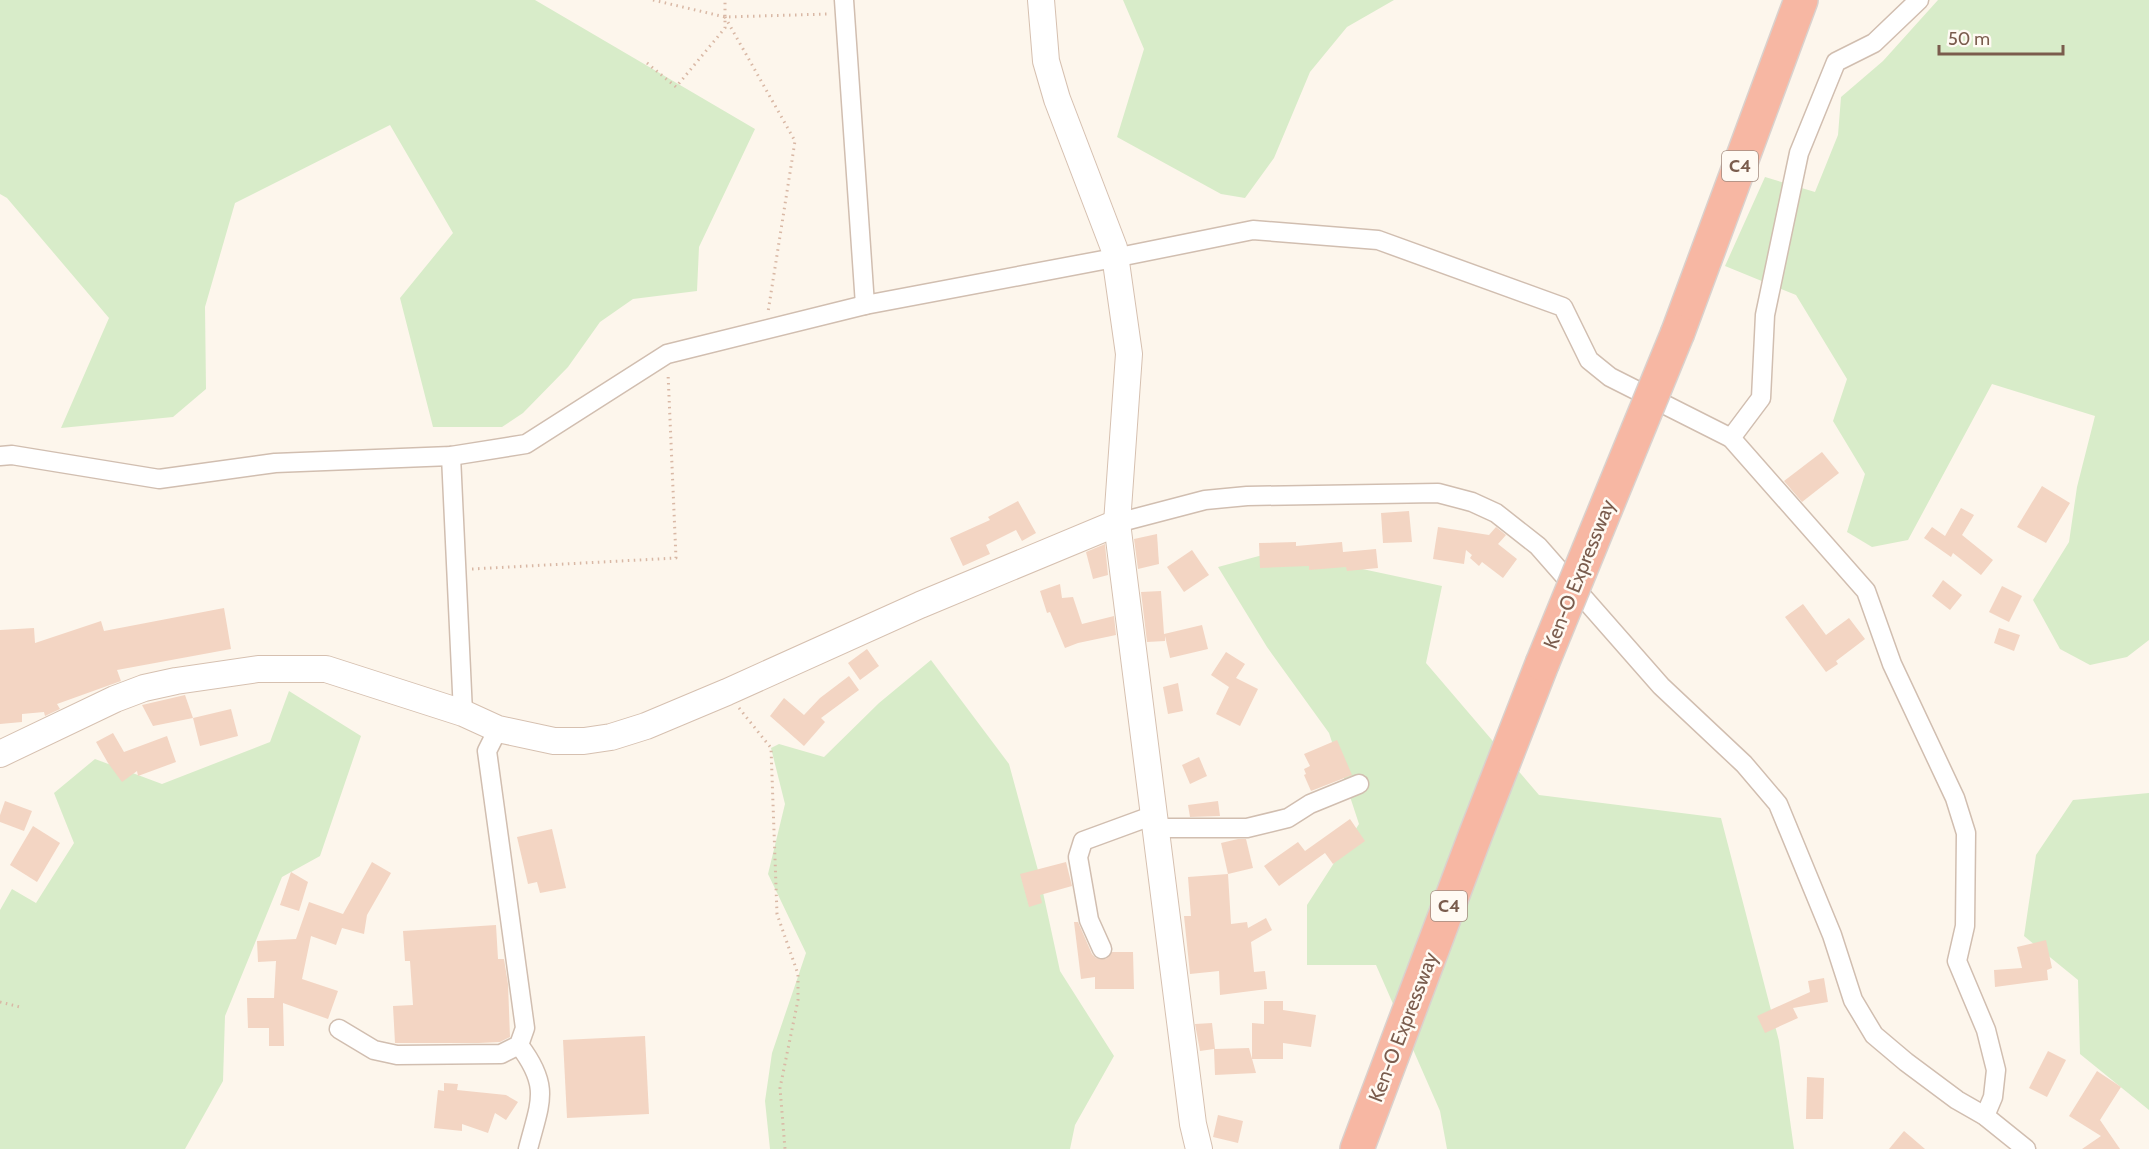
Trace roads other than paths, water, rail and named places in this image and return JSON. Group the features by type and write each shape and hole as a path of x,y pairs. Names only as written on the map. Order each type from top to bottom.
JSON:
{"highway":[{"name":"Ken-O Expressway","path":"1357,1149 1542,664 1678,332 1801,0"}],"street":[{"path":"1041,0 1046,61 1054,90 1114,248 1129,354 1117,523 1193,1124 1199,1149"},
{"path":"1731,438 1761,398 1765,315 1799,153 1836,62 1874,43 1919,0"},
{"path":"844,7 865,304"},
{"path":"0,456 12,455 159,479 274,463 451,456 526,444 667,354 865,304 1253,230 1378,240 1563,308 1589,360 1610,377 1731,438 1866,591 1892,664 1955,798 1966,833 1965,926 1957,961 1986,1030 1996,1070 1994,1097 1985,1116"},
{"path":"451,456 463,712"},
{"path":"0,754 115,699 144,688 258,669 326,669 463,712 498,729 554,741 584,741 611,737 646,726 727,692 920,605 1117,523 1205,500 1247,496 1438,493 1472,502 1496,513 1538,546 1661,686 1744,764 1778,804 1832,935 1853,1000 1874,1035 1906,1062 1958,1100 1985,1116 2026,1149"},
{"path":"339,1029 374,1050 398,1055 501,1054 519,1045 525,1028 487,751 498,729"},
{"path":"1102,949 1089,920 1078,857 1083,841 1155,822 1247,828 1288,818 1310,804 1359,784"},
{"path":"519,1045 532,1062 541,1091 528,1149"}]}
